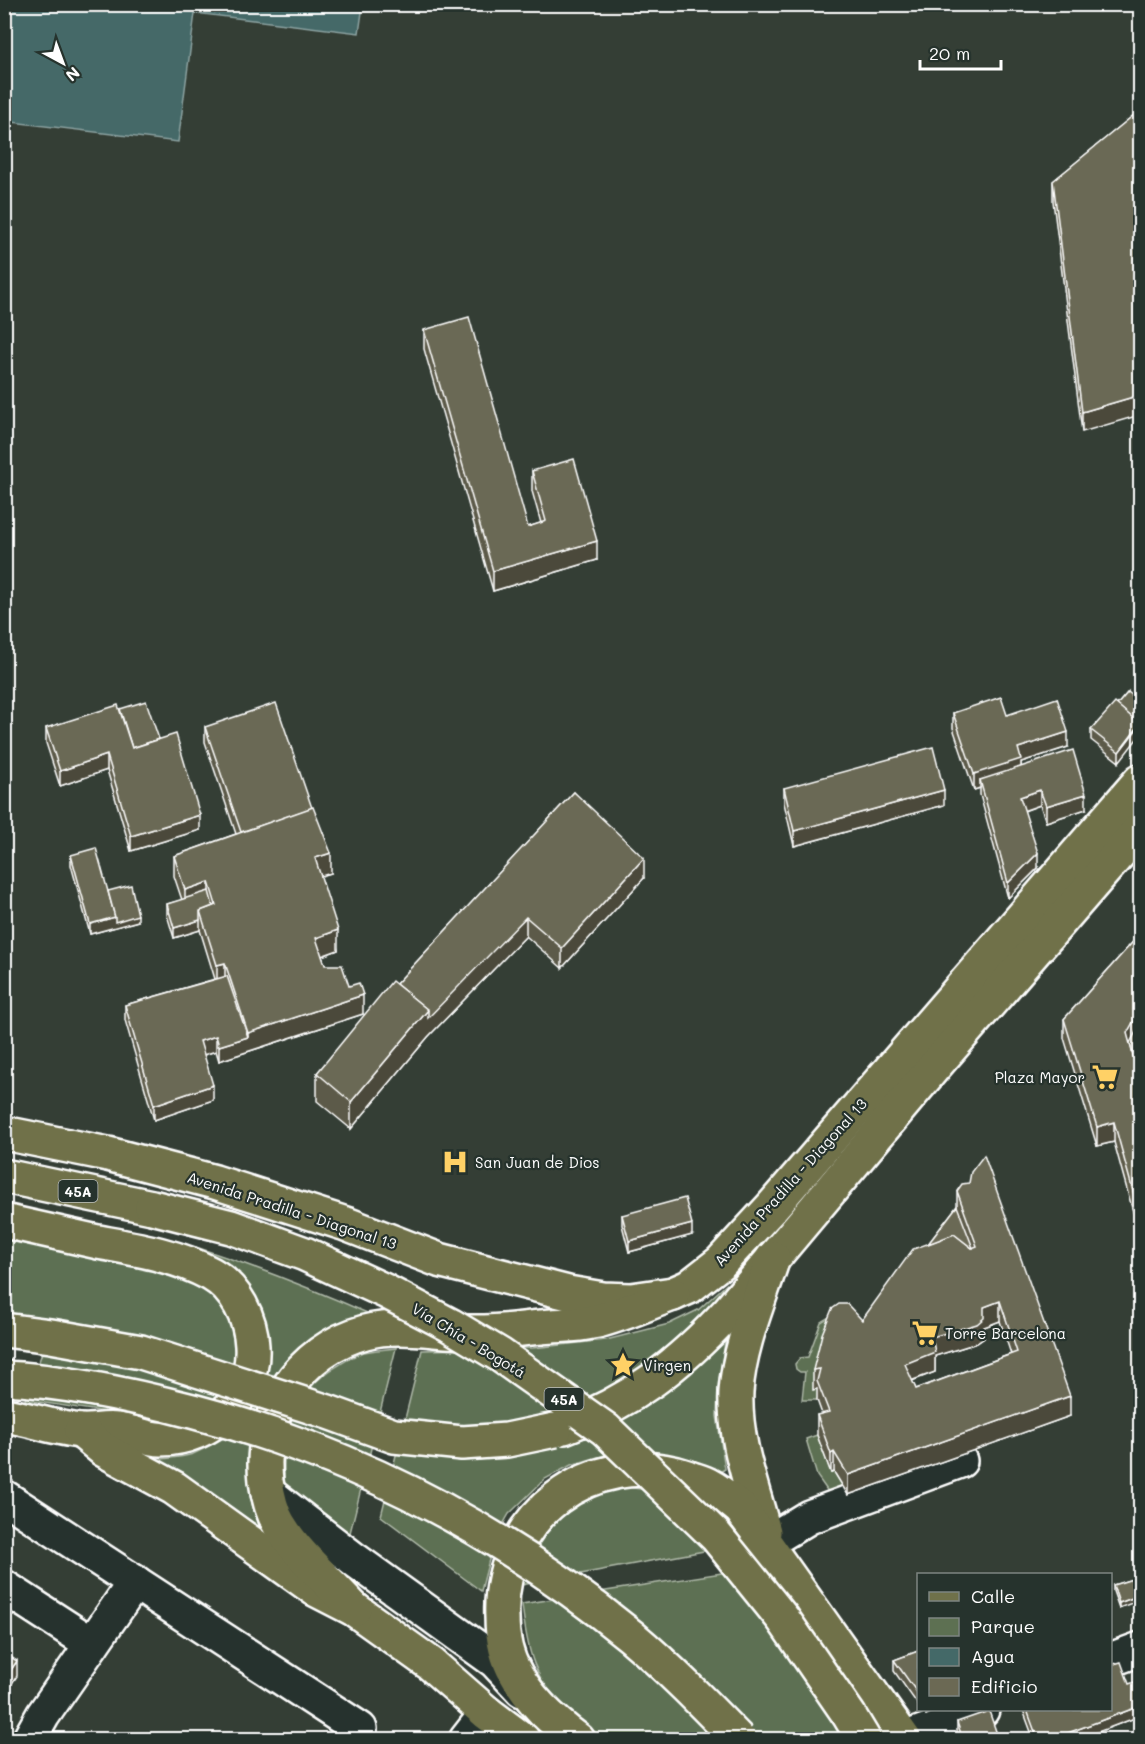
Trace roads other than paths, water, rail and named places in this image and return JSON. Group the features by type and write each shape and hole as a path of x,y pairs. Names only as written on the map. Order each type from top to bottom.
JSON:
{"main road":[{"name":"Avenida Pradilla - Diagonal 13","path":"4,1132 108,1154 215,1182 346,1224 439,1260 568,1293 603,1299 631,1300 673,1294 689,1287 728,1254 1140,781"},
{"path":"4,1330 141,1352 328,1412 394,1436 462,1443 507,1440 555,1430 590,1417 643,1389 675,1364 722,1319 939,1061 1140,829"},
{"name":"Vía Chía - Bogotá","path":"4,1176 152,1207 252,1234 305,1254 385,1291 450,1325 500,1355 605,1429 716,1536 783,1619 864,1740"},
{"path":"4,1221 159,1254 188,1263 213,1275 231,1291 245,1312 252,1333 253,1356 249,1375 240,1395 229,1411 197,1433 178,1438 159,1439 116,1430 81,1431 4,1415"},
{"path":"766,1543 744,1462 738,1427 736,1392 741,1355 773,1258"},
{"path":"354,1609 296,1547 278,1522 268,1493 264,1464 269,1427 279,1401 308,1364 325,1350 347,1338 367,1331 387,1328 470,1332 593,1322 673,1294"},
{"path":"4,1378 85,1388 160,1402 233,1422 306,1446 386,1480 444,1509 509,1547 572,1590 673,1673 739,1740"},
{"path":"81,1431 104,1450 174,1488 315,1590 354,1609 431,1664 487,1713 523,1740"},
{"path":"578,1740 537,1706 515,1673 502,1637 501,1598 508,1564 522,1534 544,1508 571,1488 602,1474 635,1468 669,1471 708,1485 741,1509 905,1739"}],"street":[{"path":"766,1543 808,1517 960,1461"},
{"path":"268,1493 355,1560 495,1661 537,1706"},
{"path":"4,1497 135,1582 357,1734"},
{"path":"29,1740 43,1715 135,1582"},
{"path":"4,1587 92,1644"},
{"path":"1112,1659 1140,1649"},
{"path":"905,1739 979,1711"},
{"path":"466,1740 487,1713"}],"water":[{"path":"5,4 363,5 359,33 195,13 178,142 12,122 5,179"}],"place":[{"name":"Plaza Mayor","path":"1105,1077"},
{"name":"San Juan de Dios","path":"455,1162"},
{"name":"Torre Barcelona","path":"925,1333"},
{"name":"Virgen","path":"623,1365"}]}
